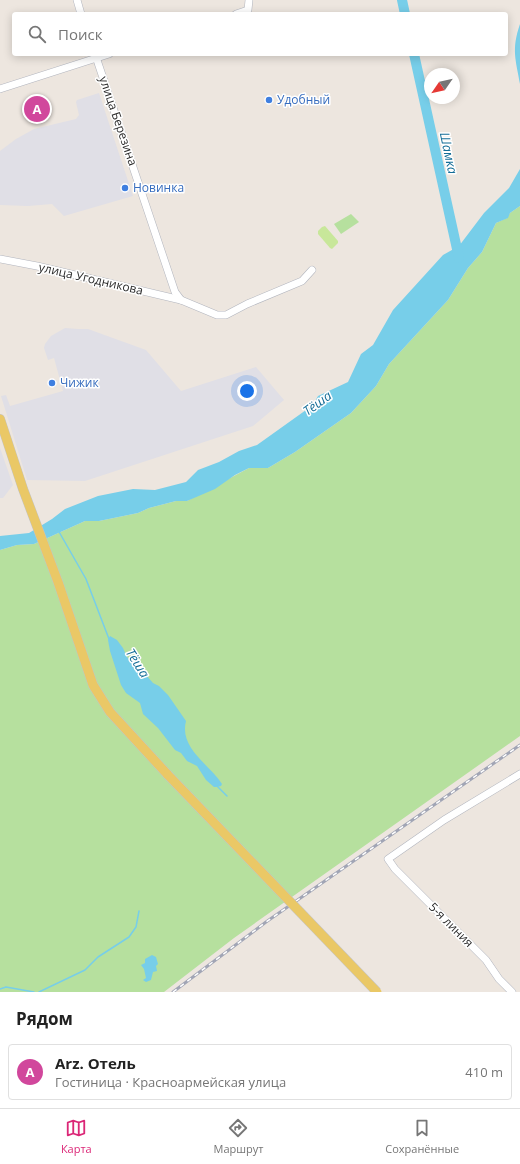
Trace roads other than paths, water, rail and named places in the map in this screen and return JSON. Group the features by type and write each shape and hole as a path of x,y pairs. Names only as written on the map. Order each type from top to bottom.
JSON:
{"main road":[{"path":"0,419 23,489 58,582 93,685 110,712 168,775 377,992"}],"street":[{"path":"77,0 81,12"},
{"path":"242,12 248,10 249,0"},
{"path":"0,90 96,56"},
{"name":"улица Березина","path":"96,56 175,292 181,300"},
{"name":"улица Угодникова","path":"0,259 37,266 181,300 217,315 226,315 247,304 302,281 312,270"},
{"name":"5-я линия","path":"512,992 499,979 486,960 395,869 388,859 444,820 520,774"}],"water":[{"path":"520,24 520,84 515,48"},
{"path":"520,169 520,206 510,213 508,218 496,223 482,252 468,268 448,300 389,364 376,386 351,413 295,452 268,468 249,468 235,475 215,489 187,501 176,501 149,508 138,513 99,521 85,521 34,544 17,545 0,550 0,536 29,533 65,509 98,496 133,489 155,490 186,482 198,470 219,462 239,451 257,445 313,405 318,396 348,382 361,354 373,345 393,310 443,255 459,246 484,213 509,188"},
{"path":"110,636 117,640 127,657 141,673 145,674 153,683 159,686 168,695 186,721 185,731 191,748 222,784 221,786 214,787 206,780 197,766 187,761 181,753 175,750 158,728 143,714 140,703 126,693 121,685 110,651 108,640"},
{"path":"152,955 156,957 158,964 156,966 157,971 153,972 151,980 146,982 143,980 146,978 144,969 141,965 145,963 145,959"}],"waterway":[{"name":"Шамка","path":"402,0 405,12"},
{"name":"Шамка","path":"414,56 459,258"},
{"name":"Тёша","path":"58,530 86,579 109,639"},
{"name":"Тёша","path":"217,786 227,796"},
{"path":"39,992 85,970 98,957 129,937 136,927 139,911"},
{"path":"0,989 6,987 34,992"}],"railway":[{"path":"173,992 266,922 520,745"}],"place":[{"name":"Удобный","path":"269,100"},
{"name":"Arz. Отель","path":"37,109"},
{"name":"Новинка","path":"125,188"},
{"name":"Чижик","path":"52,383"}]}
